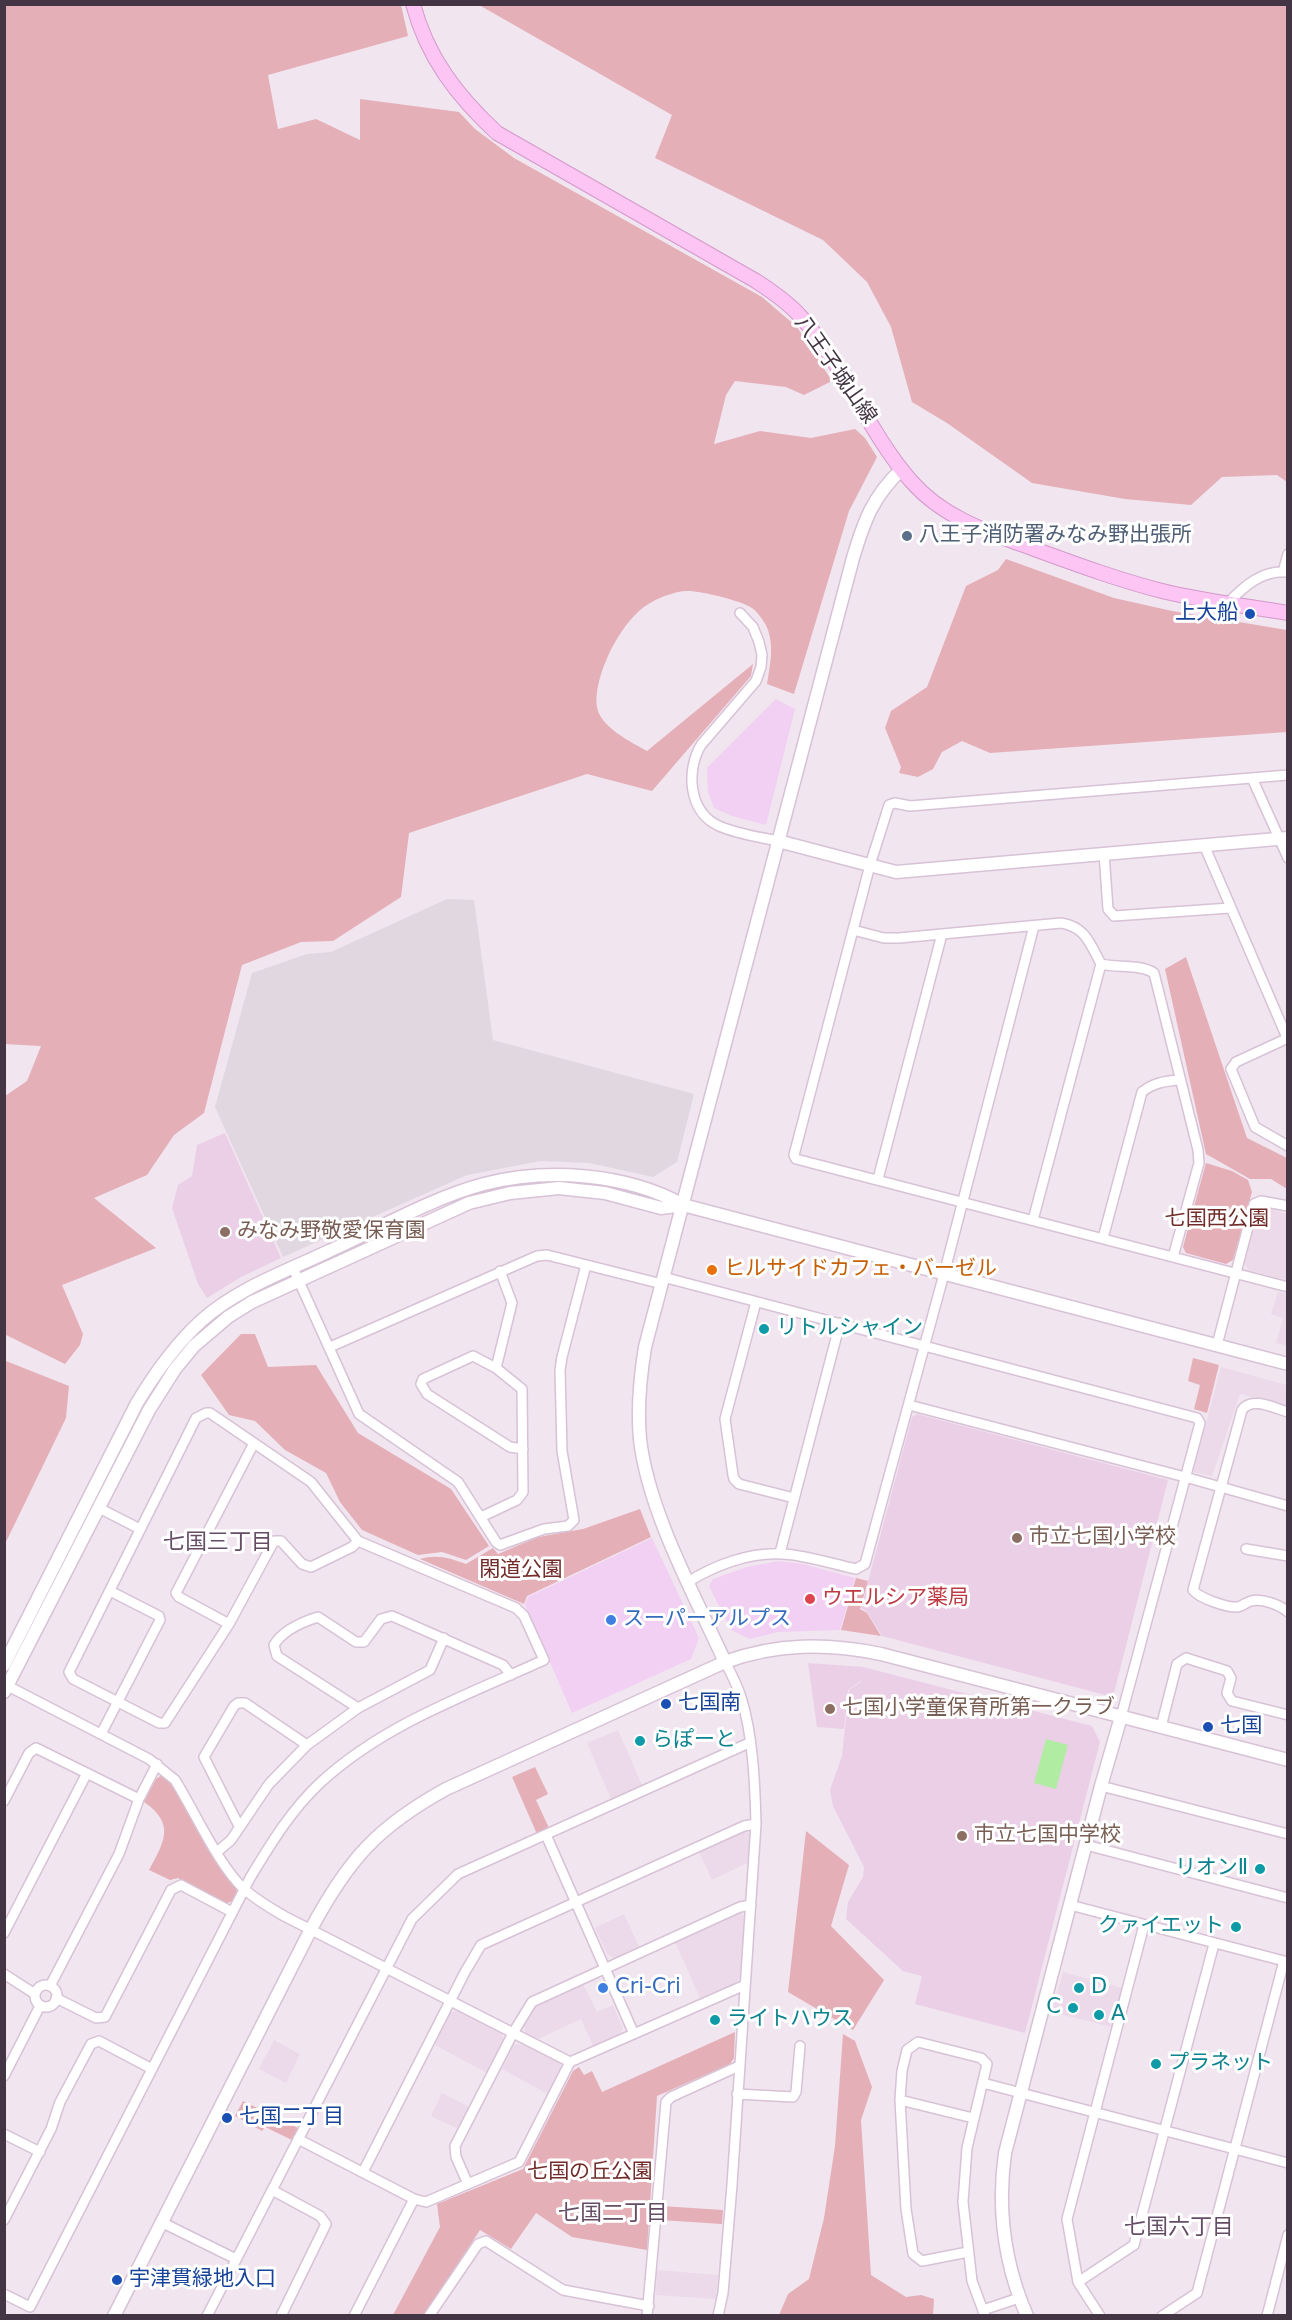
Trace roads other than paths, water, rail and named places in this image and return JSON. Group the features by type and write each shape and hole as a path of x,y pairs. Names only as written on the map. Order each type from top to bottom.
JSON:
{"main road":[{"name":"八王子城山線","path":"413,4 427,43 442,71 466,103 496,133 756,281 801,317 902,469 934,502 964,522 985,531 1130,582 1196,598 1287,613"}],"street":[{"path":"718,2316 724,2275 756,1824 749,1743 741,1697 688,1582 654,1500 640,1439 638,1402 641,1371 662,1281 684,1205 858,541 877,497 902,469"},
{"path":"1228,603 1244,586 1262,576 1285,572 1287,554"},
{"path":"740,613 753,627 759,642 762,655 761,668 756,681 694,756 692,767 693,792 705,816 719,826 896,872 1283,838"},
{"path":"1287,775 910,806 892,803 886,808 870,865 794,1155 796,1159 1287,1287"},
{"path":"1252,778 1283,838 1287,858"},
{"path":"1204,845 1287,1039 1236,1062 1231,1069 1255,1127 1287,1146"},
{"path":"1104,853 1108,909 1114,916 1230,908"},
{"path":"853,930 884,938 899,938 1061,923 1074,925 1083,933 1101,964 1033,1220"},
{"path":"688,1582 710,1569 735,1560 780,1554 856,1569 865,1564 925,1346 1034,926"},
{"path":"878,1179 942,934"},
{"path":"1101,964 1146,968 1154,973 1198,1150 1199,1163 1173,1257"},
{"path":"1103,1239 1142,1092 1149,1086 1179,1080"},
{"path":"4,1665 137,1403 154,1374 183,1338 221,1305 255,1284 296,1274 488,1197 559,1188 605,1193 661,1208 684,1205 1287,1364"},
{"path":"1217,1345 1254,1204 1261,1200 1287,1206"},
{"path":"330,1347 528,1258 547,1255 840,1323 1197,1418 1200,1423 1101,1786 1005,2153 1001,2195 1006,2250 1019,2298 1027,2316"},
{"path":"296,1274 359,1414 454,1479 500,1545 544,1529 568,1526 573,1522 562,1451 560,1370 586,1265"},
{"path":"496,1368 512,1304 500,1271"},
{"path":"296,1274 217,1326 176,1369 149,1410 6,1687 157,1764 176,1780 234,1879 245,1890 284,1916 386,1966 570,2062"},
{"path":"756,1302 725,1419 733,1474 734,1479 740,1484 794,1498"},
{"path":"780,1554 840,1323"},
{"path":"481,1517 517,1500 522,1495 523,1449 522,1389 479,1357 469,1356 428,1376 421,1384 427,1394 510,1447 523,1449"},
{"path":"1287,1412 1252,1402 1245,1406 1193,1590 1199,1597 1224,1604 1238,1607 1254,1600 1281,1606 1287,1612"},
{"path":"909,1405 1287,1506"},
{"path":"4,2294 30,2307 232,1912 250,1878 284,1825 319,1784 377,1738 408,1721 544,1660 520,1612 358,1541 311,1482 210,1413 201,1414 196,1418 69,1672 73,1678 159,1723 168,1721 230,1624 274,1541 281,1541 302,1564 311,1567 352,1547 358,1541"},
{"path":"230,1624 179,1597 176,1593 254,1443"},
{"path":"99,1508 140,1528"},
{"path":"1246,1549 1287,1556"},
{"path":"101,1734 160,1620 159,1616 110,1591"},
{"path":"358,1708 277,1656 274,1645 279,1637 318,1617 356,1642 364,1642 381,1619 388,1616 503,1665 511,1675"},
{"path":"217,1852 226,1845 268,1784 307,1745 358,1708 430,1670 444,1638"},
{"path":"114,2316 311,1929 339,1879 376,1837 414,1806 472,1776 725,1662 779,1647 814,1645 855,1648 1002,1684 1287,1760"},
{"path":"1161,1727 1177,1664 1186,1658 1227,1671 1231,1678 1227,1693 1232,1701 1287,1715"},
{"path":"239,1826 204,1757 234,1706 238,1703 245,1703 307,1745"},
{"path":"207,2316 407,1925 451,1879 749,1743"},
{"path":"4,1801 29,1753 36,1748 139,1799"},
{"path":"50,1986 118,1854 139,1799 157,1764"},
{"path":"4,1933 87,1773"},
{"path":"1101,1786 1287,1834"},
{"path":"363,2172 476,1950 481,1945 744,1826 756,1824"},
{"path":"546,1835 573,1902 634,2034"},
{"path":"1086,1845 1287,1898"},
{"path":"56,1998 96,2018 105,2017 171,1890 177,1885 232,1912"},
{"path":"468,2184 456,2157 456,2146 513,2033 532,2002 740,1907 751,1905"},
{"path":"1070,1905 1286,1962 1197,2293 1162,2316"},
{"path":"1100,2316 1078,2282 1067,2219 1144,1925"},
{"path":"1078,2282 1134,2245 1214,1944"},
{"path":"4,1974 35,1994 40,2006"},
{"path":"298,2139 414,2199 426,2202 519,2162 570,2062 745,1985"},
{"path":"35,1994 41,1987 50,1986"},
{"path":"40,2006 49,2006 56,1998 55,1991 50,1986"},
{"path":"4,2076 40,2006"},
{"path":"4,2220 51,2129 60,2102 93,2042 99,2041 152,2069"},
{"path":"968,2252 922,2261 913,2254 906,2210 900,2100 902,2071 907,2050 918,2042 981,2058 987,2064 973,2118 964,2175 963,2202 968,2252 972,2281 984,2313 1019,2298"},
{"path":"737,2094 793,2097 796,2092 800,2046"},
{"path":"430,2315 478,2244 486,2241 563,2290 648,2311 666,2102 671,2097 739,2066"},
{"path":"983,2083 1287,2163"},
{"path":"900,2100 973,2118"},
{"path":"4,2134 40,2152"},
{"path":"272,2190 320,2216 326,2224 281,2316"},
{"path":"354,2316 414,2199"},
{"path":"161,2222 236,2259"},
{"path":"1267,2316 1287,2235"}],"place":[{"name":"八王子消防署みなみ野出張所","path":"907,536"},
{"name":"上大船","path":"1250,614"},
{"name":"みなみ野敬愛保育園","path":"225,1232"},
{"name":"ヒルサイドカフェ・バーゼル","path":"712,1270"},
{"name":"リトルシャイン","path":"764,1329"},
{"name":"市立七国小学校","path":"1017,1538"},
{"name":"ウエルシア薬局","path":"810,1599"},
{"name":"スーパーアルプス","path":"611,1620"},
{"name":"七国南","path":"666,1704"},
{"name":"七国小学童保育所第一クラブ","path":"830,1709"},
{"name":"七国","path":"1208,1727"},
{"name":"らぽーと","path":"640,1741"},
{"name":"市立七国中学校","path":"962,1836"},
{"name":"リオンⅡ","path":"1260,1869"},
{"name":"クァイエット","path":"1236,1927"},
{"name":"Cri-Cri","path":"603,1988"},
{"name":"D","path":"1079,1988"},
{"name":"C","path":"1073,2008"},
{"name":"A","path":"1099,2015"},
{"name":"ライトハウス","path":"715,2020"},
{"name":"プラネット","path":"1156,2064"},
{"name":"七国二丁目","path":"227,2118"},
{"name":"宇津貫緑地入口","path":"117,2280"}],"district":[{"name":"七国三丁目","path":"218,1543"},
{"name":"七国二丁目","path":"613,2214"},
{"name":"七国六丁目","path":"1179,2228"}],"park label":[{"name":"七国西公園","path":"1217,1220"},
{"name":"閑道公園","path":"521,1571"},
{"name":"七国の丘公園","path":"590,2173"}]}
